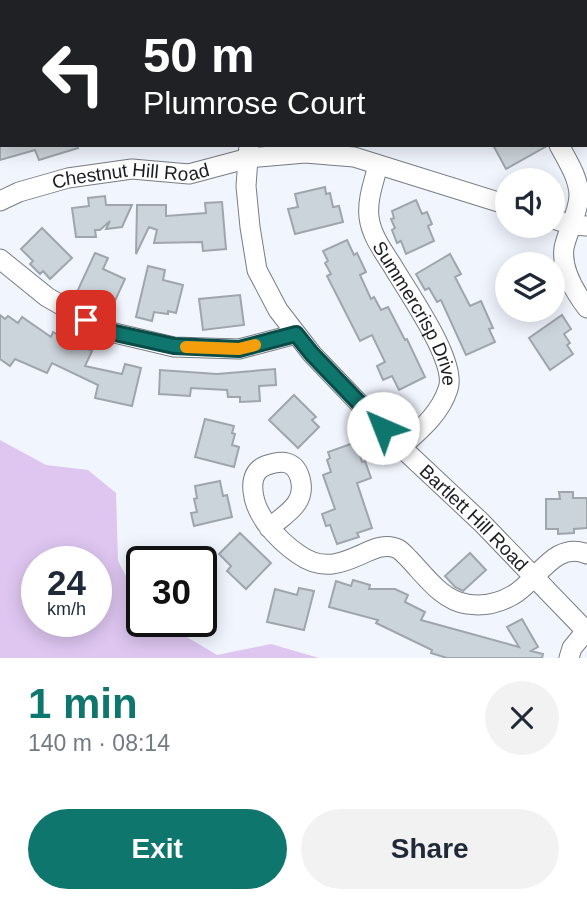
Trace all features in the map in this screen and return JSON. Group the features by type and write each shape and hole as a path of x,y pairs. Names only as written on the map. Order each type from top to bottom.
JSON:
{"street":[{"path":"560,147 573,170 579,195 580,226 564,249 566,268 574,291 587,308"},
{"name":"Chestnut Hill Road","path":"0,201 19,192 68,178 132,169 189,174 249,152 355,157 495,201"},
{"name":"Bartlett Hill Road","path":"249,152 246,186 257,270 278,310 312,354 401,447 481,522 587,631"},
{"name":"Summercrisp Drive","path":"378,165 368,201 369,220 377,242 441,347 449,368 450,387 440,408 401,447"},
{"path":"0,259 47,298 106,331 174,346 239,349 296,334"},
{"path":"270,528 298,554 318,564 336,565 383,547 398,549 447,598 467,604 491,605 515,594 551,559 566,552 587,554"},
{"path":"569,658 572,648 587,631"}],"shaded area":[{"path":"0,440 46,465 88,470 116,493 118,561 126,576 126,637 187,637 217,655 271,644 319,658 0,658"}],"building":[{"path":"0,147 78,148 39,160 35,150 0,160"},
{"path":"494,147 545,147 505,168"},
{"path":"325,187 326,194 330,193 333,207 339,206 343,222 295,234 288,209 298,207 295,194"},
{"path":"105,196 106,205 132,205 122,227 106,229 110,221 100,230 95,230 96,237 76,237 72,208 89,206 88,198"},
{"path":"416,200 422,214 427,212 432,224 428,226 434,241 406,254 401,241 397,243 392,230 395,228 391,219 394,218 392,211"},
{"path":"222,202 226,249 203,251 202,242 154,243 157,230 149,227 136,254 137,205 166,205 166,216 206,213 205,203"},
{"path":"42,228 72,258 50,279 43,271 40,274 30,264 33,261 21,249"},
{"path":"347,240 366,272 360,275 371,299 374,297 381,310 388,307 425,377 399,390 392,376 383,380 377,366 385,362 372,335 360,341 327,276 331,274 323,251"},
{"path":"95,253 108,258 103,269 125,279 114,303 100,297 97,302 77,292"},
{"path":"450,254 461,274 455,277 470,306 481,301 493,328 489,329 495,342 466,355 441,300 437,302 429,288 425,290 416,274"},
{"path":"148,266 165,270 163,280 183,285 176,313 154,312 152,321 136,317"},
{"path":"240,295 244,325 203,330 199,299"},
{"path":"0,315 5,319 8,316 18,323 22,317 51,337 53,332 92,351 85,366 122,374 125,364 141,368 132,406 95,398 98,385 52,363 47,373 15,359 10,366 0,359"},
{"path":"565,320 571,329 564,334 573,354 550,370 529,338 552,322 565,322"},
{"path":"275,369 276,385 259,386 260,401 240,402 240,397 228,397 227,390 191,388 190,396 159,394 160,370 217,374"},
{"path":"294,395 316,417 312,420 319,427 298,448 269,420"},
{"path":"205,419 234,426 232,445 239,447 234,467 195,457"},
{"path":"356,442 362,462 365,461 371,478 357,483 372,528 357,533 359,537 337,544 330,525 326,526 322,514 335,509 323,475 331,472 327,460 330,458 328,452"},
{"path":"220,481 223,496 227,495 232,517 194,526 191,513 197,512 195,486"},
{"path":"559,492 573,492 573,498 587,498 587,528 574,529 574,533 558,534 558,529 546,529 546,499 560,499"},
{"path":"240,533 271,563 246,589 227,571 231,566 219,554"},
{"path":"470,553 486,570 463,591 445,576"},
{"path":"353,580 370,585 369,589 395,589 408,595 405,602 425,612 421,620 519,647 507,627 522,619 538,647 531,651 543,654 542,658 447,658 431,653 432,650 376,623 378,620 329,607 336,581 351,586"},
{"path":"299,588 314,591 304,630 267,622 275,589 297,595"}],"slow traffic":[{"path":"186,347 239,349 255,345"}],"route":[{"path":"86,320 106,331 174,346 239,349 296,334 383,428"}]}
